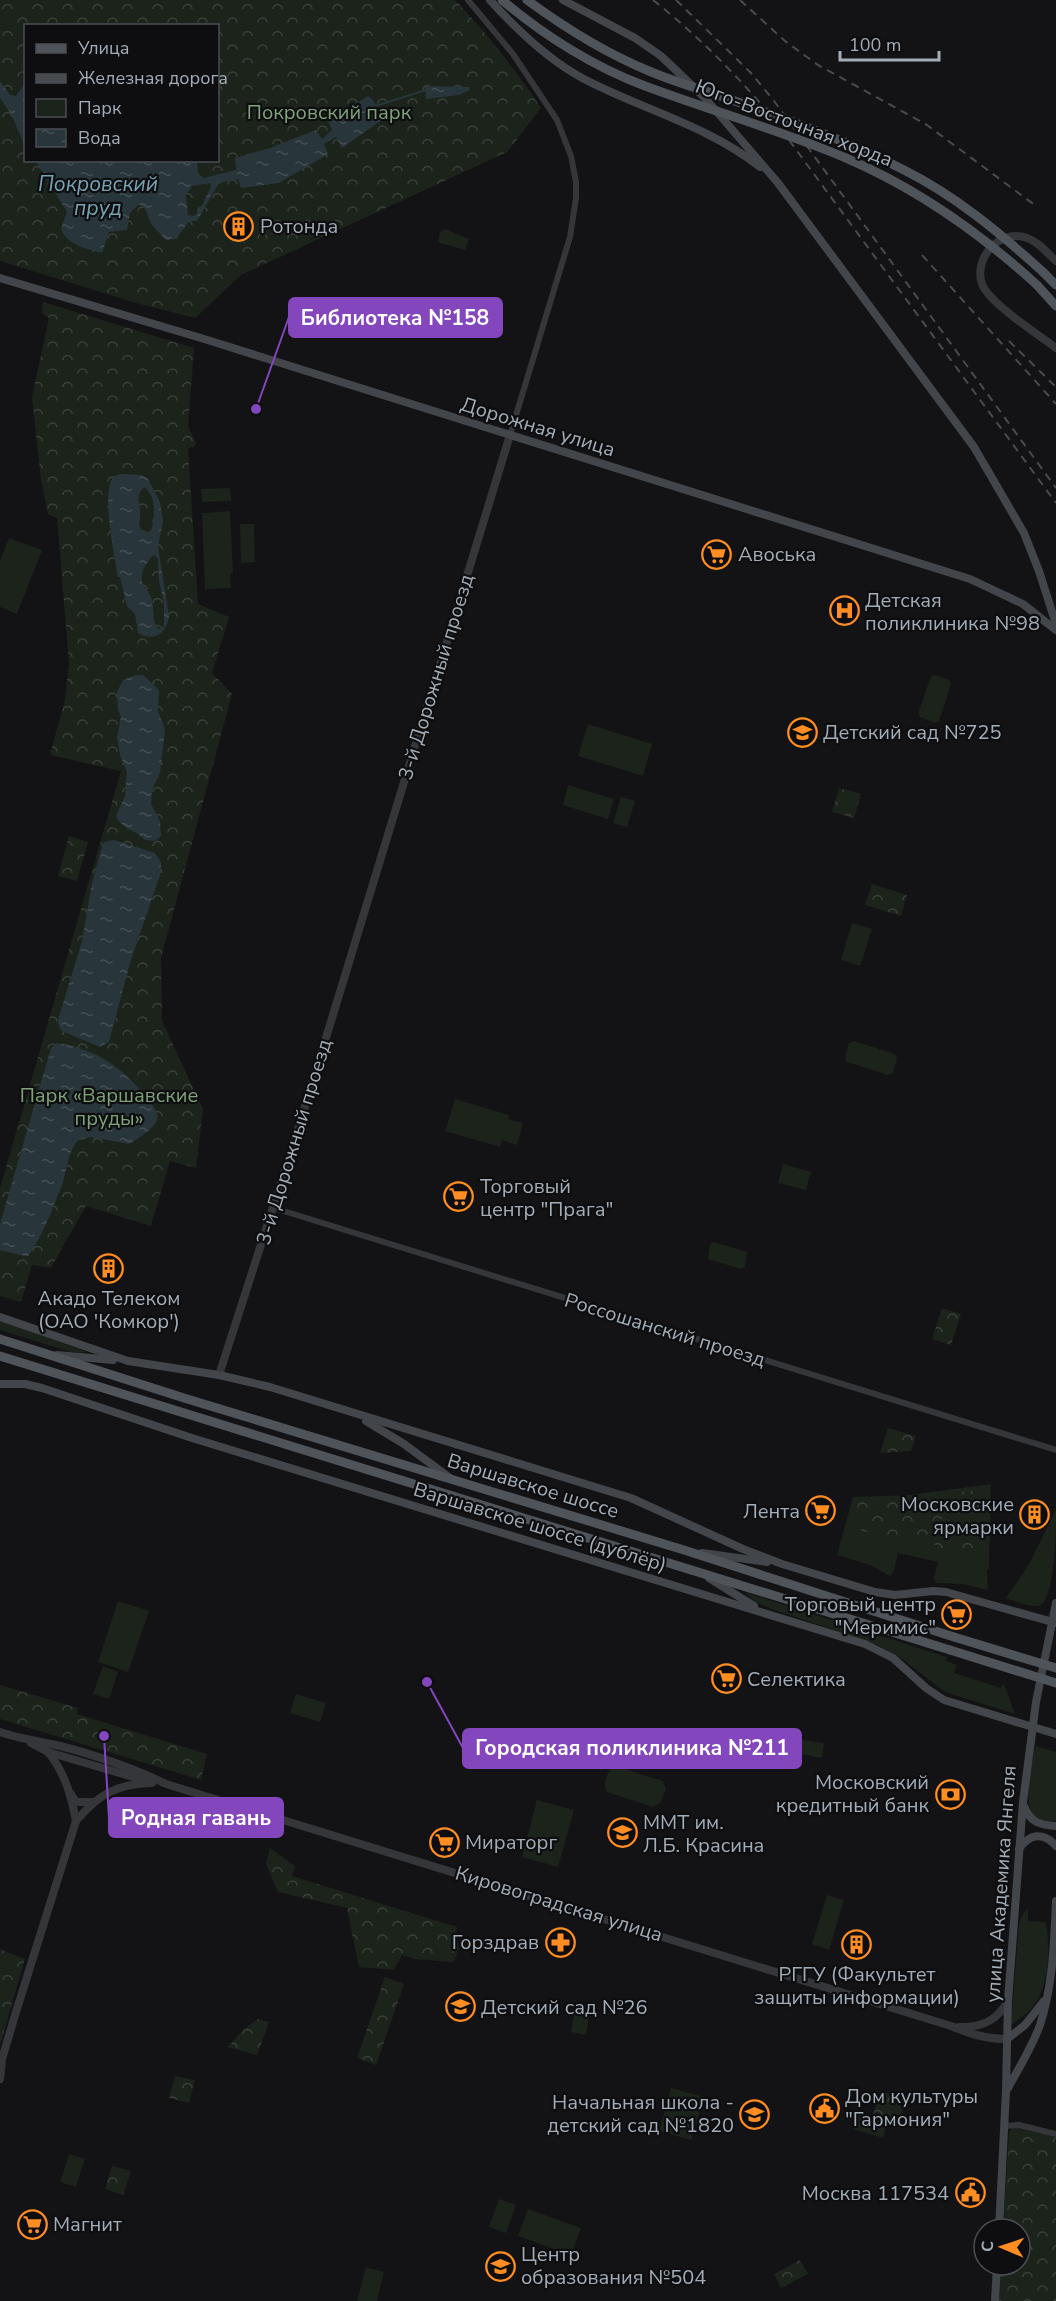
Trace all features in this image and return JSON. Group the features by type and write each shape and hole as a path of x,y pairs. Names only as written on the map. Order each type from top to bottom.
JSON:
{"main road":[{"path":"490,0 534,44 583,78 725,145 748,158 778,183"},
{"name":"Юго-Восточная хорда","path":"502,0 540,28 591,60 643,85 782,133 898,182 959,220 1008,259 1056,306"},
{"name":"Юго-Восточная хорда","path":"527,0 599,47 649,71 786,118 904,169 932,185 990,225 1056,285"},
{"path":"563,0 635,38 661,56 705,98 778,183 974,447 1024,533 1056,624"},
{"name":"Дорожная улица","path":"0,278 191,335 970,579 1031,609 1056,630"},
{"path":"1031,609 1039,609 1044,604 1046,596"},
{"path":"1044,619 1048,610 1046,596"},
{"path":"0,1317 128,1361"},
{"name":"Варшавское шоссе","path":"0,1339 184,1398 684,1550 1056,1668"},
{"path":"49,1354 128,1361 219,1375 270,1388 631,1498 743,1549 782,1564 875,1592 903,1595 933,1591 946,1592 1054,1622"},
{"name":"Варшавское шоссе","path":"0,1356 1056,1683"},
{"name":"Варшавское шоссе (дублёр)","path":"0,1384 25,1384 42,1388 203,1441 878,1650 893,1658 926,1688 944,1700 1056,1734"},
{"path":"356,1414 404,1444 452,1479"},
{"path":"684,1550 782,1564"},
{"path":"703,1575 770,1615"},
{"name":"улица Академика Янгеля","path":"1000,2217 1008,2001 1023,1802 1040,1680 1056,1604"},
{"path":"1023,1802 1027,1814 1033,1821 1042,1825 1056,1826"},
{"path":"1019,1850 1032,1836 1047,1838 1056,1846"},
{"name":"улица Академика Янгеля","path":"1006,2091 1039,2026 1047,1996 1052,1967 1056,1901"},
{"path":"1007,2039 1033,2017 1047,1996"},
{"path":"995,2301 996,2277"}],"street":[{"name":"3-й Дорожный проезд","path":"219,1375 274,1208 570,237 576,182 571,156 557,120 513,54 468,0"},
{"path":"1056,261 1036,243 1020,236 1012,236 999,241 986,252 981,272 983,285 991,297 1056,348"},
{"name":"Россошанский проезд","path":"274,1208 1056,1450"},
{"name":"Кировоградская улица","path":"0,1732 48,1752 152,1783 166,1784"},
{"name":"Кировоградская улица","path":"23,1740 83,1753 166,1784 951,2026 983,2038 1007,2039"},
{"path":"48,1752 62,1771 76,1821"},
{"path":"62,1771 71,1758 83,1753"},
{"path":"114,1788 119,1774 116,1765"},
{"path":"0,2079 2,2059 13,2021 76,1821 92,1802 114,1788 152,1783"},
{"path":"70,1794 76,1802 92,1802"},
{"name":"Кировоградская улица","path":"951,2026 984,2025 997,2017 1008,2001"},
{"path":"1004,2126 1019,2126 1056,2134"}],"green space":[{"name":"Покровский парк","path":"0,0 455,0 501,52 541,108 507,152 241,275 195,318 136,303 0,261"},
{"path":"445,229 469,239 465,250 438,241 440,232"},
{"name":"Парк «Варшавские пруды»","path":"43,302 194,348 188,426 196,443 194,447 188,448 198,604 229,617 212,673 232,694 161,958 162,1021 203,1109 196,1168 170,1161 151,1226 86,1206 51,1268 32,1265 21,1302 0,1296 0,1188 121,771 50,755 65,700 69,663 57,518 48,514 41,480 32,397 49,318 42,313"},
{"path":"230,488 231,501 202,502 201,489"},
{"path":"230,511 233,573 230,573 231,588 205,589 202,513"},
{"path":"240,524 254,524 255,562 241,563"},
{"path":"9,538 42,550 17,614 0,607 0,561"},
{"path":"935,675 950,680 951,684 939,721 935,723 918,714 931,676"},
{"path":"588,724 652,744 643,776 578,756"},
{"path":"568,785 614,799 608,819 563,805"},
{"path":"839,788 861,794 854,818 832,812"},
{"path":"621,797 635,801 627,827 613,823"},
{"path":"69,836 88,842 77,881 58,876"},
{"path":"872,884 907,895 901,916 865,905"},
{"path":"852,923 872,929 860,966 841,960"},
{"path":"854,1041 895,1054 897,1058 893,1073 888,1075 847,1062 845,1058 849,1043"},
{"path":"455,1099 509,1115 508,1119 523,1123 517,1145 502,1140 500,1147 445,1131"},
{"path":"783,1164 811,1172 806,1190 778,1183"},
{"path":"714,1242 747,1252 745,1267 741,1269 708,1259 710,1244"},
{"path":"942,1308 961,1314 951,1345 932,1339"},
{"path":"0,1321 85,1351 85,1353 71,1352 0,1330"},
{"path":"888,1428 916,1436 911,1451 880,1453"},
{"path":"991,1484 988,1590 962,1584 936,1583 934,1578 938,1562 898,1553 893,1573 890,1576 870,1565 837,1555 853,1497 909,1495"},
{"path":"985,1489 990,1492 988,1543 975,1554 962,1556 939,1548 932,1543 915,1544 909,1539 875,1535 860,1530 860,1514 853,1511 857,1499 908,1498","holes":["974,1506 978,1507 980,1519 963,1531 937,1528 935,1525 942,1519 963,1515"]},
{"path":"1056,1510 1052,1579 1044,1602 1034,1606 1006,1598 1028,1566"},
{"path":"744,1592 947,1657 946,1661 957,1665 954,1673 1001,1688 1004,1684 1015,1714 945,1692 902,1659 878,1645 769,1608 756,1602"},
{"path":"118,1601 149,1611 128,1672 98,1662"},
{"path":"103,1666 118,1672 109,1699 93,1694"},
{"path":"0,1685 78,1708 77,1714 207,1754 201,1780 0,1719"},
{"path":"296,1694 326,1703 320,1722 290,1713"},
{"path":"797,1739 824,1743 822,1758 795,1753"},
{"path":"1035,1746 1056,1752 1056,1821 1037,1819 1029,1806 1029,1785"},
{"path":"615,1766 663,1781 666,1789 660,1803 653,1807 607,1792 606,1778"},
{"path":"537,1800 574,1810 558,1867 522,1857"},
{"path":"270,1848 295,1866 292,1876 457,1927 453,1941 460,1943 454,1962 414,1959 402,1955 394,1970 359,1967 347,1908 278,1892 266,1864"},
{"path":"827,1895 844,1900 829,1950 812,1944"},
{"path":"1028,1908 1028,1921 1046,1922 1048,1964 1044,1985 1035,2004 1011,2025 1019,1923"},
{"path":"0,1949 25,1959 0,2045"},
{"path":"385,1977 404,1984 376,2065 357,2058"},
{"path":"576,2003 591,2006 586,2035 571,2032"},
{"path":"258,2019 269,2022 257,2055 228,2047 245,2028"},
{"path":"175,2076 195,2080 189,2103 169,2098"},
{"path":"671,2088 704,2097 691,2140 659,2131"},
{"path":"880,2091 906,2099 900,2122 873,2115"},
{"path":"858,2114 887,2123 883,2138 853,2129"},
{"path":"1013,2127 1056,2137 1056,2301 999,2301 1000,2277 1032,2277 1032,2217 1004,2217 1009,2132"},
{"path":"69,2154 85,2159 76,2187 60,2182"},
{"path":"112,2166 131,2171 123,2195 105,2189"},
{"path":"499,2199 516,2205 506,2233 489,2227"},
{"path":"528,2209 581,2228 571,2255 518,2236"},
{"path":"800,2260 808,2274 781,2288 774,2274"},
{"path":"366,2267 384,2272 377,2301 357,2301"}],"water":[{"name":"Покровский пруд","path":"0,81 10,95 16,96 24,84 24,144 11,114 0,98"},
{"path":"425,86 469,87 470,90 459,95 426,99"},
{"name":"Покровский пруд","path":"368,96 373,100 383,119 342,148 336,137 324,144 328,154 279,183 241,188 238,179 219,183 197,221 189,221 176,239 166,240 151,224 144,206 138,205 130,213 127,230 109,232 102,253 78,246 64,234 61,229 67,212 37,162 197,162 198,173 203,178 236,170 235,158 270,148 316,130 322,139 332,130 328,121","holes":["210,183 211,187 194,216 188,215 186,195 192,186"]},
{"path":"124,474 141,475 148,479 160,502 163,521 158,546 169,617 162,632 149,637 138,633 135,614 127,606 120,577 118,577 110,526 108,496 110,485 113,478","holes":["144,487 153,501 154,513 151,531 144,533 139,525 139,498","154,555 158,559 159,581 164,603 164,627 158,629 150,594 142,580 144,568"]},
{"path":"143,675 159,690 158,711 165,730 160,773 152,790 151,804 160,821 161,836 155,841 145,840 121,824 116,816 125,796 127,772 120,755 117,737 121,717 118,710 117,692 123,680"},
{"path":"114,840 155,853 161,862 161,872 130,963 109,1042 100,1047 62,1031 58,1020 82,941 92,883 102,847 104,842"},
{"path":"56,1043 84,1050 108,1062 130,1079 152,1104 158,1117 149,1130 129,1144 90,1137 77,1141 48,1220 33,1249 28,1256 25,1256 0,1250 0,1224 51,1048"}],"waterway":[{"path":"375,106 426,90"}],"railway":[{"path":"653,0 715,56 772,117 1056,503"},
{"path":"676,0 751,73 774,101 1056,488"},
{"path":"740,0 785,41 818,65 927,125 1036,206"},
{"path":"922,255 1056,404"},
{"path":"1009,341 1056,387"}],"place":[{"name":"Ротонда","path":"239,226"},
{"name":"Библиотека №158","path":"256,409"},
{"name":"Авоська","path":"717,554"},
{"name":"Детская поликлиника №98","path":"844,611"},
{"name":"Детский сад №725","path":"802,732"},
{"name":"Торговый центр \"Прага\"","path":"459,1197"},
{"name":"Акадо Телеком (ОАО 'Комкор')","path":"109,1268"},
{"name":"Лента","path":"821,1511"},
{"name":"Московские ярмарки","path":"1035,1515"},
{"name":"Торговый центр \"Меримис\"","path":"957,1615"},
{"name":"Селектика","path":"726,1679"},
{"name":"Городская поликлиника №211","path":"427,1682"},
{"name":"Родная гавань","path":"104,1736"},
{"name":"Московский кредитный банк","path":"950,1794"},
{"name":"ММТ им. Л.Б. Красина","path":"622,1833"},
{"name":"Мираторг","path":"444,1842"},
{"name":"Горздрав","path":"560,1942"},
{"name":"РГГУ (Факультет защиты информации)","path":"857,1944"},
{"name":"Детский сад №26","path":"460,2007"},
{"name":"Дом культуры \"Гармония\"","path":"824,2108"},
{"name":"Начальная школа - детский сад №1820","path":"755,2114"},
{"name":"Москва 117534","path":"970,2193"},
{"name":"Магнит","path":"32,2224"},
{"name":"Центр образования №504","path":"500,2266"}]}
